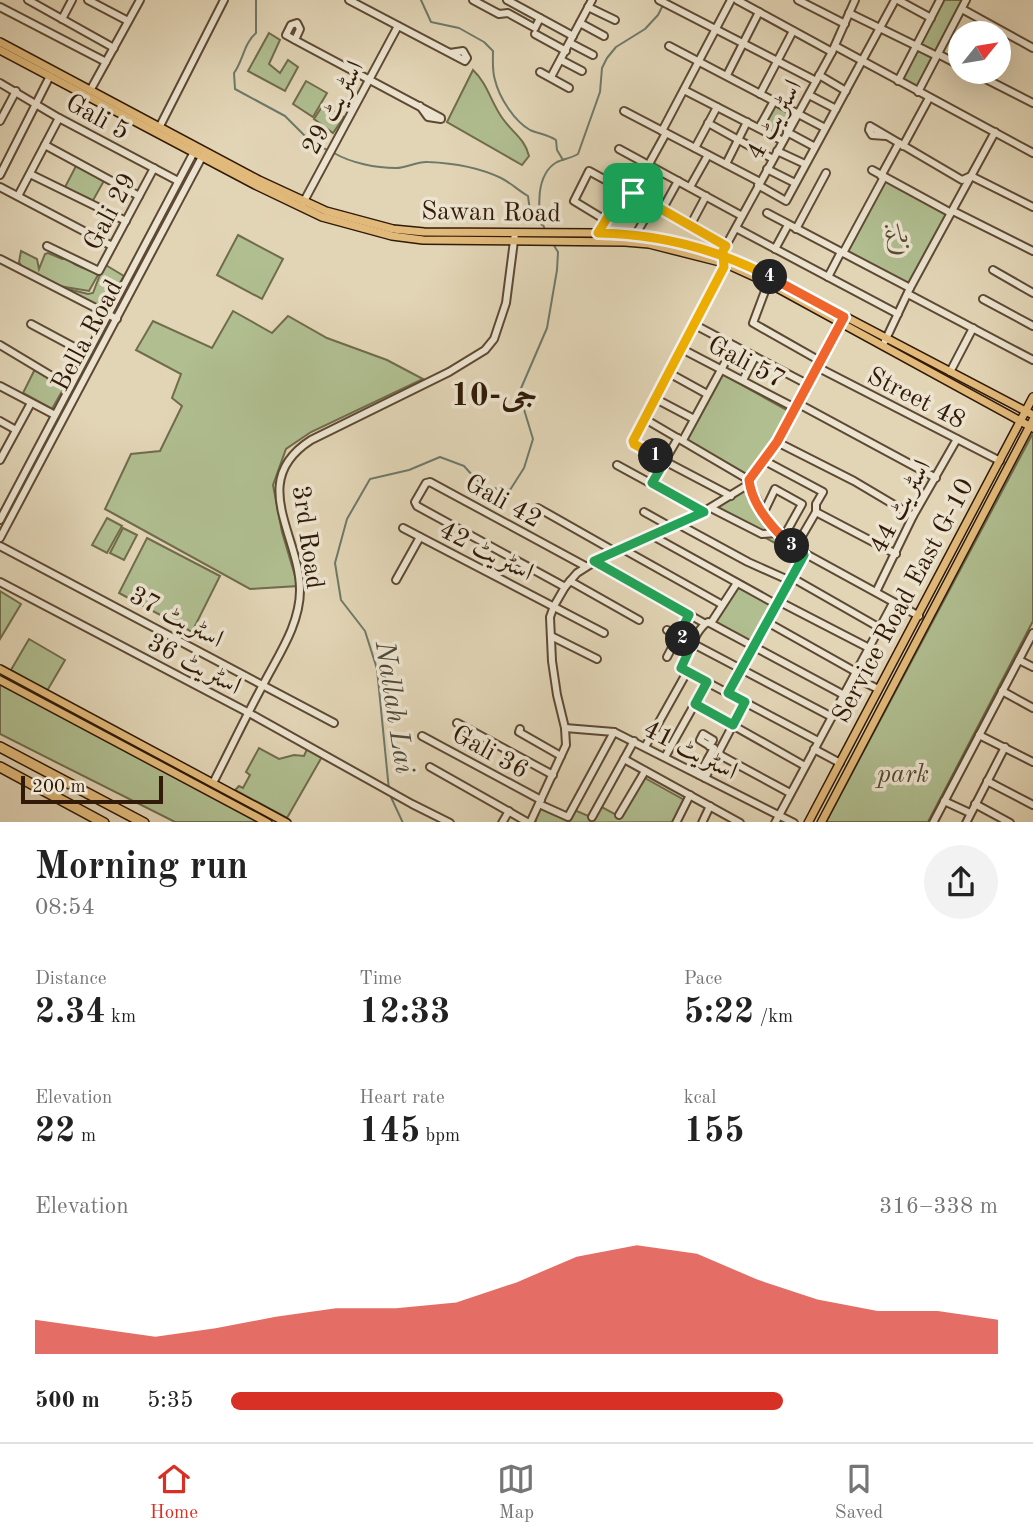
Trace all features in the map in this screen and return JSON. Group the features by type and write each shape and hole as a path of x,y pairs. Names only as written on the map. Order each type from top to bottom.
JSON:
{"highway":[{"path":"0,747 144,822"},
{"path":"0,767 104,822"}],"main road":[{"name":"Sawan Road","path":"0,42 160,127 203,154 302,204 393,229 515,237 576,237 649,244 724,259 747,265 842,320"},
{"name":"Sawan Road","path":"0,50 195,149"},
{"name":"Sawan Road","path":"576,237 598,233 636,234 664,239 724,259 884,342 1020,421"},
{"name":"Sawan Road","path":"884,342 950,372 1031,420"},
{"name":"Service Road East G-10","path":"821,822 1031,420 1033,397"},
{"name":"Service Road East G-10","path":"807,822 919,616 1020,421 1031,420"},
{"path":"0,669 286,822"},
{"path":"0,680 268,822"},
{"path":"19,690 24,682"},
{"path":"857,730 867,735"}],"street":[{"path":"28,0 114,48"},
{"path":"62,19 72,0"},
{"path":"88,0 128,21"},
{"path":"91,89 140,0"},
{"path":"160,127 224,0"},
{"path":"349,0 465,61 467,58 463,51 450,53"},
{"path":"473,0 499,14 508,13 535,28 540,18"},
{"path":"582,0 615,20"},
{"path":"659,0 777,61 846,91"},
{"path":"633,193 731,0"},
{"path":"737,0 793,31 862,62 1033,153"},
{"path":"799,0 845,24"},
{"name":"اسٹریٹ 4","path":"665,461 633,443 724,267 726,246 834,49 855,0"},
{"path":"624,111 726,164 786,201 897,0 931,18"},
{"path":"898,81 940,0"},
{"path":"918,92 967,0"},
{"path":"508,13 510,2 573,36"},
{"path":"1,4 106,62"},
{"path":"551,77 590,4"},
{"path":"962,9 1033,48"},
{"path":"727,75 759,12"},
{"path":"849,13 948,60"},
{"path":"580,23 604,36"},
{"name":"اسٹریٹ 29","path":"302,204 398,26"},
{"path":"760,94 793,31"},
{"path":"535,34 566,51"},
{"path":"295,40 420,106"},
{"path":"570,43 593,55"},
{"path":"669,47 825,128"},
{"path":"561,60 582,71"},
{"path":"540,72 569,88"},
{"path":"0,175 50,76"},
{"name":"Gali 5","path":"0,83 59,118 178,181"},
{"path":"996,84 1033,103"},
{"path":"684,90 783,141"},
{"path":"0,121 16,91"},
{"path":"809,94 836,109"},
{"path":"828,277 929,98"},
{"path":"759,128 774,101"},
{"path":"695,148 717,107"},
{"path":"18,196 59,118"},
{"path":"726,164 747,122"},
{"path":"708,123 773,159"},
{"path":"886,136 872,135 870,126 962,180 971,176"},
{"path":"787,132 815,147"},
{"path":"884,342 995,132"},
{"path":"45,145 139,196"},
{"name":"Bella Road","path":"0,538 48,438 55,415 195,149"},
{"path":"619,149 742,216"},
{"path":"777,150 805,164"},
{"name":"Bella Road","path":"1,516 82,383 203,154"},
{"path":"690,187 708,155"},
{"name":"Gali 29","path":"47,246 99,271 154,168"},
{"path":"768,169 795,183"},
{"path":"872,170 1033,251"},
{"path":"607,221 574,201 588,172 633,193 726,246"},
{"path":"796,229 826,173"},
{"path":"30,174 126,221"},
{"path":"971,176 1033,207"},
{"path":"662,210 678,181"},
{"path":"0,187 112,246"},
{"path":"598,233 624,190"},
{"path":"690,226 706,196"},
{"path":"636,234 653,205"},
{"path":"767,213 842,252 1033,360"},
{"path":"156,223 164,228"},
{"path":"775,249 788,225"},
{"path":"736,228 898,314"},
{"name":"3rd Road","path":"213,783 292,629 299,602 299,576 280,500 280,477 284,467 296,451 311,440 449,372 485,350 494,339 503,316 515,237"},
{"path":"0,259 117,318"},
{"path":"993,270 1033,293"},
{"name":"Street 48","path":"768,283 753,323 818,364 1000,461"},
{"path":"983,299 1033,326"},
{"path":"430,767 529,822 566,745 557,695 550,617 565,587 585,566 704,512 749,482 777,442 842,320"},
{"path":"31,324 87,354"},
{"path":"695,325 807,384"},
{"path":"950,372 973,328"},
{"path":"0,345 70,387"},
{"path":"652,483 694,419 734,346"},
{"name":"Gali 57","path":"682,348 936,478"},
{"path":"743,380 755,357"},
{"path":"669,373 707,394"},
{"path":"74,379 82,383"},
{"path":"0,386 55,415"},
{"path":"656,399 694,419"},
{"path":"1,456 31,403"},
{"path":"645,419 749,482 763,514 780,536 804,555 919,616"},
{"path":"0,421 16,430"},
{"name":"اسٹریٹ 44","path":"876,592 957,439"},
{"path":"777,442 854,481 914,516"},
{"path":"665,461 731,496"},
{"path":"765,461 823,492 816,504 816,512 795,548"},
{"path":"617,465 704,512"},
{"name":"Gali 42","path":"565,587 415,505 426,483 429,482 585,566"},
{"path":"763,514 775,489 802,504 780,536"},
{"path":"538,508 721,604"},
{"path":"711,508 762,534 780,536"},
{"path":"644,512 748,562 786,579 792,579 880,628"},
{"path":"816,512 896,554"},
{"name":"اسٹریٹ 42","path":"402,528 604,633"},
{"path":"651,535 737,583 869,648"},
{"path":"396,580 420,537"},
{"name":"اسٹریٹ 37","path":"0,546 334,723"},
{"path":"728,693 804,555"},
{"path":"594,561 689,615 844,695"},
{"path":"570,581 639,620"},
{"name":"اسٹریٹ 36","path":"0,582 450,822"},
{"path":"645,747 684,670 692,644 737,583"},
{"path":"775,822 893,603"},
{"path":"667,657 689,615"},
{"path":"767,622 878,689"},
{"path":"667,630 831,718"},
{"path":"933,822 1033,633"},
{"path":"551,636 597,659"},
{"path":"1019,660 1033,667"},
{"path":"684,670 818,741"},
{"path":"665,757 707,682"},
{"path":"1002,691 1033,708"},
{"path":"702,776 745,702"},
{"path":"695,704 805,766"},
{"path":"457,723 553,775"},
{"name":"اسٹریٹ 41","path":"565,728 614,732 794,822"},
{"path":"520,729 519,733 561,756"},
{"name":"Gali 36","path":"422,736 568,817 614,732"},
{"path":"979,734 1033,762"},
{"path":"592,817 634,741"},
{"path":"966,822 1005,747"},
{"path":"814,749 839,763"},
{"path":"715,750 790,793"},
{"path":"624,759 740,822"},
{"path":"619,815 645,771"},
{"path":"987,781 1033,805"},
{"path":"676,822 690,795"},
{"path":"944,801 970,813"},
{"path":"975,804 1010,822"},
{"path":"702,822 710,806"},
{"path":"502,822 509,811"}],"green space":[{"path":"942,0 966,0 955,21 948,21 948,34 918,90 899,81"},
{"path":"269,33 280,40 269,64 280,73 288,60 298,67 285,91 248,71"},
{"path":"473,70 503,119 525,145 529,156 522,165 447,122"},
{"path":"306,81 327,93 313,117 293,104"},
{"path":"774,102 797,114 783,140 761,128"},
{"path":"323,105 344,117 333,133 314,119"},
{"path":"77,164 105,179 91,204 64,189"},
{"name":"باغ","path":"885,179 949,214 910,285 845,252"},
{"path":"238,235 283,259 262,299 217,275"},
{"path":"21,251 37,259 39,269 45,254 48,253 62,259 68,258 74,264 98,275 89,291 59,286 22,267 19,262"},
{"path":"104,264 124,276 104,311 67,291 93,293"},
{"path":"233,311 272,333 288,316 327,338 387,360 423,379 311,432 286,449 273,485 282,532 298,586 250,589 105,509 131,454 160,451 182,406 172,398 181,374 136,350 153,321 212,348"},
{"path":"35,369 65,386 52,409 23,393"},
{"path":"722,374 790,412 775,442 749,476 686,440"},
{"name":"park","path":"1033,433 1033,621 928,822 826,822"},
{"path":"745,486 774,535 793,553 713,509"},
{"path":"107,518 122,526 107,553 92,545"},
{"path":"123,528 137,535 124,560 110,553"},
{"path":"147,538 220,576 192,632 119,593"},
{"path":"733,585 774,605 751,649 710,627"},
{"path":"0,591 21,604 0,639"},
{"path":"29,639 65,660 47,691 11,670"},
{"path":"0,684 263,822 175,822 0,734"},
{"path":"308,747 323,755 287,818 235,790 239,786 243,788 250,775 246,772 259,748 279,759 294,755 304,756"},
{"path":"643,777 686,801 674,822 535,822 541,805 567,818 572,809 593,818 600,806 620,817"}],"waterway":[{"path":"256,0 256,33 234,73 235,89 285,116 310,141 329,151"},
{"path":"421,0 431,22 459,28 484,42 493,51 494,77 508,108 518,121 530,130 556,140 557,150 563,160"},
{"path":"545,230 539,203 545,175 557,162 578,154 600,92 602,68 607,58 616,47 645,29 658,15 664,3"},
{"path":"334,153 356,162 380,167 400,168 428,162 483,171 505,180 528,196 530,211 542,225"},
{"name":"Nallah Lai","path":"389,790 377,669 365,631 341,600 335,563 347,519 370,479 409,470 440,457 464,466 483,487 510,490 524,468 533,439 519,393 547,328 557,270 558,252 553,244"},
{"name":"Nallah Lai","path":"390,795 403,822"}],"district":[{"name":"جی-10","path":"494,393"}],"route":[{"path":"633,193 624,190 598,233 625,233 664,239 723,256 747,265 844,317 777,442 749,480 772,528 804,555 728,693 745,702 733,725 695,704 707,682 681,668 692,644 678,636 689,615 594,561 704,512 652,483 665,461 633,441 724,267 723,256 723,251 726,246 633,193"}]}
